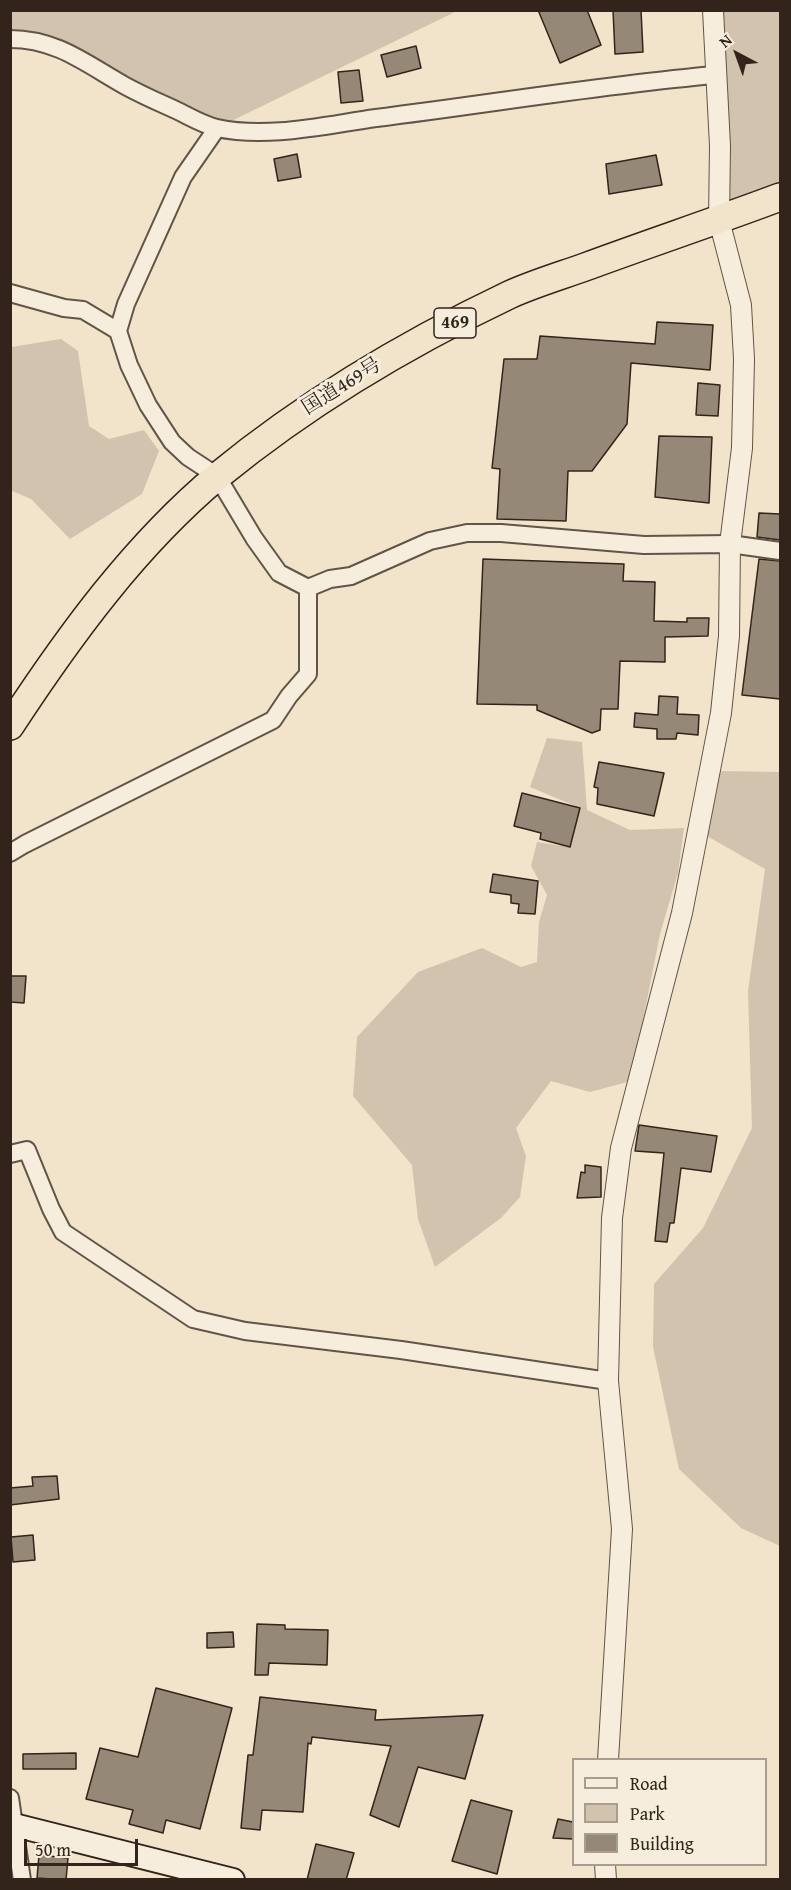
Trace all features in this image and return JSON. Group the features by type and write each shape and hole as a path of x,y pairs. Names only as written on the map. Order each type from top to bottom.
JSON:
{"highway":[{"name":"国道469号","path":"10,726 55,658 113,584 162,530 218,476 306,408 387,359 510,295 780,197"}],"main road":[{"path":"12,1825 233,1880"}],"street":[{"path":"608,1758 622,1529 608,1381 610,1257 621,1148 682,913 721,713 729,636 730,544 742,448 744,359 741,305 719,219 720,146 713,10"},
{"path":"10,39 55,45 79,56 122,84 217,128 290,130 465,107 612,84 715,75"},
{"path":"217,128 183,177 126,304 118,331 129,365 148,405 172,442 218,476 254,538 279,573 308,588 330,579 351,576 430,541 467,533 501,533 644,545 730,544 780,551"},
{"path":"10,293 64,308 83,310 118,331"},
{"path":"10,854 25,844 273,720 308,674 308,588"},
{"path":"10,1154 27,1150 63,1232 193,1319 245,1330 401,1350 608,1381"},
{"path":"10,1798 12,1825 22,1880"}],"green space":[{"path":"11,11 457,11 217,128 55,45 11,44"},
{"path":"718,11 780,11 780,194 719,220"},
{"path":"61,339 78,351 89,426 109,439 144,430 159,451 142,494 70,539 31,499 10,490 11,347"},
{"path":"547,738 582,742 587,810 630,830 684,828 678,873 660,934 631,1081 590,1092 551,1081 516,1128 526,1156 520,1197 501,1218 435,1267 418,1219 412,1165 353,1096 357,1037 418,972 482,948 521,967 537,962 539,922 547,895 531,866 537,842 570,847 580,808 530,787"},
{"path":"719,771 780,772 780,1546 741,1528 679,1469 653,1347 654,1284 703,1228 752,1128 748,991 765,869 707,836"}],"building":[{"path":"538,10 587,10 601,45 560,63"},
{"path":"613,10 641,10 643,52 615,54"},
{"path":"416,46 421,68 387,77 381,55"},
{"path":"359,70 363,101 341,103 338,72"},
{"path":"297,154 301,177 278,181 274,159"},
{"path":"656,155 662,185 609,194 606,164"},
{"path":"657,322 713,325 710,370 631,363 627,424 592,471 568,471 566,521 497,519 500,469 492,468 504,359 537,359 540,336 655,344"},
{"path":"698,383 720,385 718,416 696,415"},
{"path":"659,436 712,437 709,503 655,497"},
{"path":"759,513 780,514 780,540 757,537"},
{"path":"483,559 624,564 623,581 655,582 654,621 687,622 687,618 709,618 708,636 665,637 665,662 620,661 618,709 601,709 600,730 592,733 537,710 537,705 477,704"},
{"path":"759,559 780,561 780,699 742,695"},
{"path":"659,696 678,697 677,714 699,715 698,735 677,733 676,739 657,739 657,729 634,727 635,713 658,715"},
{"path":"599,762 664,773 654,816 597,804 598,788 594,787"},
{"path":"522,793 580,808 570,847 540,839 541,833 514,826"},
{"path":"493,874 538,881 535,914 518,913 519,904 511,903 511,895 490,892"},
{"path":"10,976 26,976 24,1003 10,1002"},
{"path":"639,1125 717,1136 711,1172 681,1168 674,1223 670,1223 667,1242 655,1241 664,1153 635,1151"},
{"path":"585,1165 601,1167 601,1197 577,1198 581,1172 585,1173"},
{"path":"57,1476 59,1499 10,1505 10,1488 33,1486 32,1477"},
{"path":"33,1535 35,1560 13,1562 11,1537"},
{"path":"257,1624 285,1625 285,1629 328,1630 327,1665 269,1663 268,1675 255,1675"},
{"path":"233,1632 234,1647 207,1648 207,1633"},
{"path":"156,1688 232,1708 200,1829 166,1820 163,1833 129,1824 133,1810 86,1799 100,1748 138,1757"},
{"path":"260,1697 376,1710 375,1720 483,1715 465,1779 418,1767 399,1827 370,1815 391,1746 312,1737 311,1744 308,1743 303,1812 262,1810 260,1830 241,1828 248,1755 253,1755"},
{"path":"76,1753 76,1769 23,1769 23,1754"},
{"path":"471,1800 512,1811 497,1874 452,1861"},
{"path":"558,1819 572,1822 572,1839 553,1838"},
{"path":"316,1844 354,1853 346,1880 307,1880"},
{"path":"39,1855 68,1858 66,1880 37,1878"}]}
